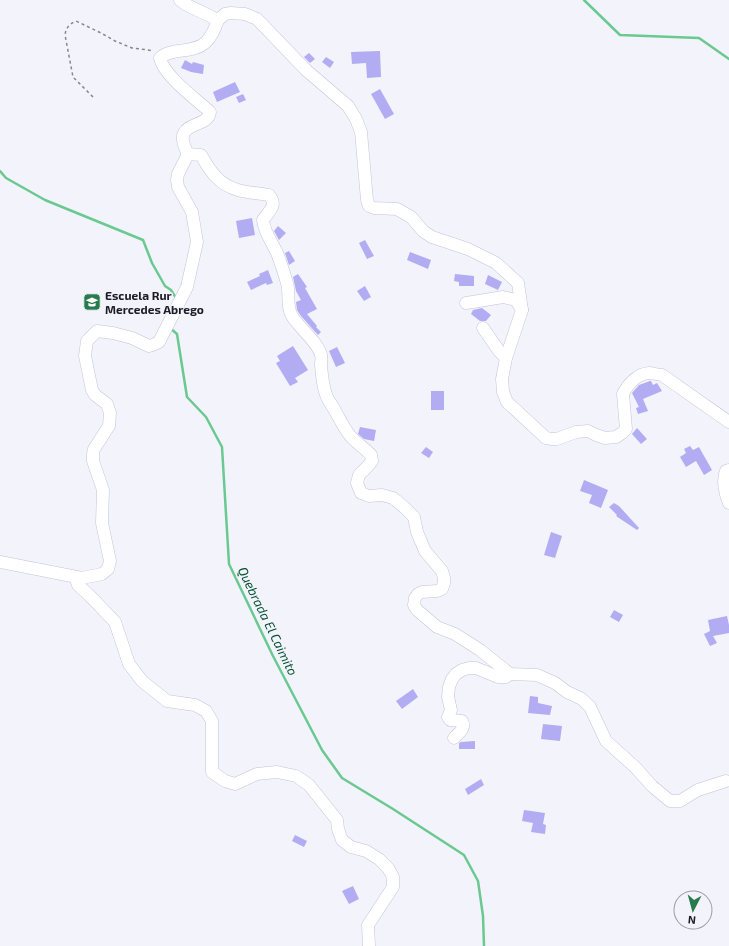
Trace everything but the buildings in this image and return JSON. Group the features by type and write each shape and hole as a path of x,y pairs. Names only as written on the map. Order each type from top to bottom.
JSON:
{"street":[{"path":"180,0 185,4 218,20"},
{"path":"0,562 82,578 102,574 108,569 110,561 102,523 103,490 93,461 93,454 94,449 109,426 110,413 107,404 95,395 92,390 85,356 87,341 97,331 132,338 149,346 154,345 159,342 187,286 197,242 192,212 178,187 177,180 178,174 188,154 184,144 183,135 194,124 208,118 210,116 210,112 182,88 164,68 160,58 164,54 194,49 205,43 211,36 218,20 224,14 245,14 257,19 306,70 348,106 356,119 361,132 367,200 369,206 374,208 397,209 411,217 423,231 432,237 468,249 496,263 518,283 522,310 506,358 502,379 503,392 507,402 546,438 552,440 576,432 588,431 605,438 616,437 626,429 623,394 631,381 650,373 662,375 729,422"},
{"path":"188,154 201,155 217,179 232,188 239,191 269,195 271,198 273,202 272,207 263,220 264,227 278,255 285,275 288,286 289,309 291,315 318,348 321,356 322,378 326,397 348,434 371,455 372,461 360,475 357,483 361,493 369,496 382,495 393,498 404,506 414,517 417,532 425,551 439,568 444,578 442,588 437,591 422,592 418,594 415,598 414,605 417,610 437,627 455,634 480,650 510,674"},
{"path":"466,302 503,297 516,300 522,310"},
{"path":"483,328 506,358"},
{"path":"729,470 726,471 723,476 726,497 729,503"},
{"path":"82,578 77,582 78,585 115,622 129,664 142,681 167,701 195,705 206,711 212,721 212,772 225,781 235,784 257,774 277,772 296,776 309,785 337,820 338,829 342,840 351,847 366,851 379,859 388,868 393,877 393,887 368,925 369,946"},
{"path":"454,738 461,732 464,723 462,721 450,720 448,717 451,710 448,697 452,678 456,674 462,670 476,668 498,677 506,677 510,674 537,675 555,683 567,692 582,699 590,707 606,741 635,767 652,786 670,801 680,801 698,790 726,781"}],"path":[{"path":"93,97 73,76 65,35 66,30 71,23 76,21 132,48 164,54"}],"waterway":[{"path":"584,0 620,35 699,38 729,59"},
{"name":"Quebrada El Caimito","path":"0,171 6,178 45,200 143,240 152,263 165,286 171,290 176,298 175,300"},
{"name":"Quebrada El Caimito","path":"170,328 177,334 187,397 206,417 222,447 229,564 273,656 322,750 342,778 464,855 478,881 483,916 484,946"}],"place":[{"name":"Escuela Rur Mercedes Abrego","path":"92,302"}]}
